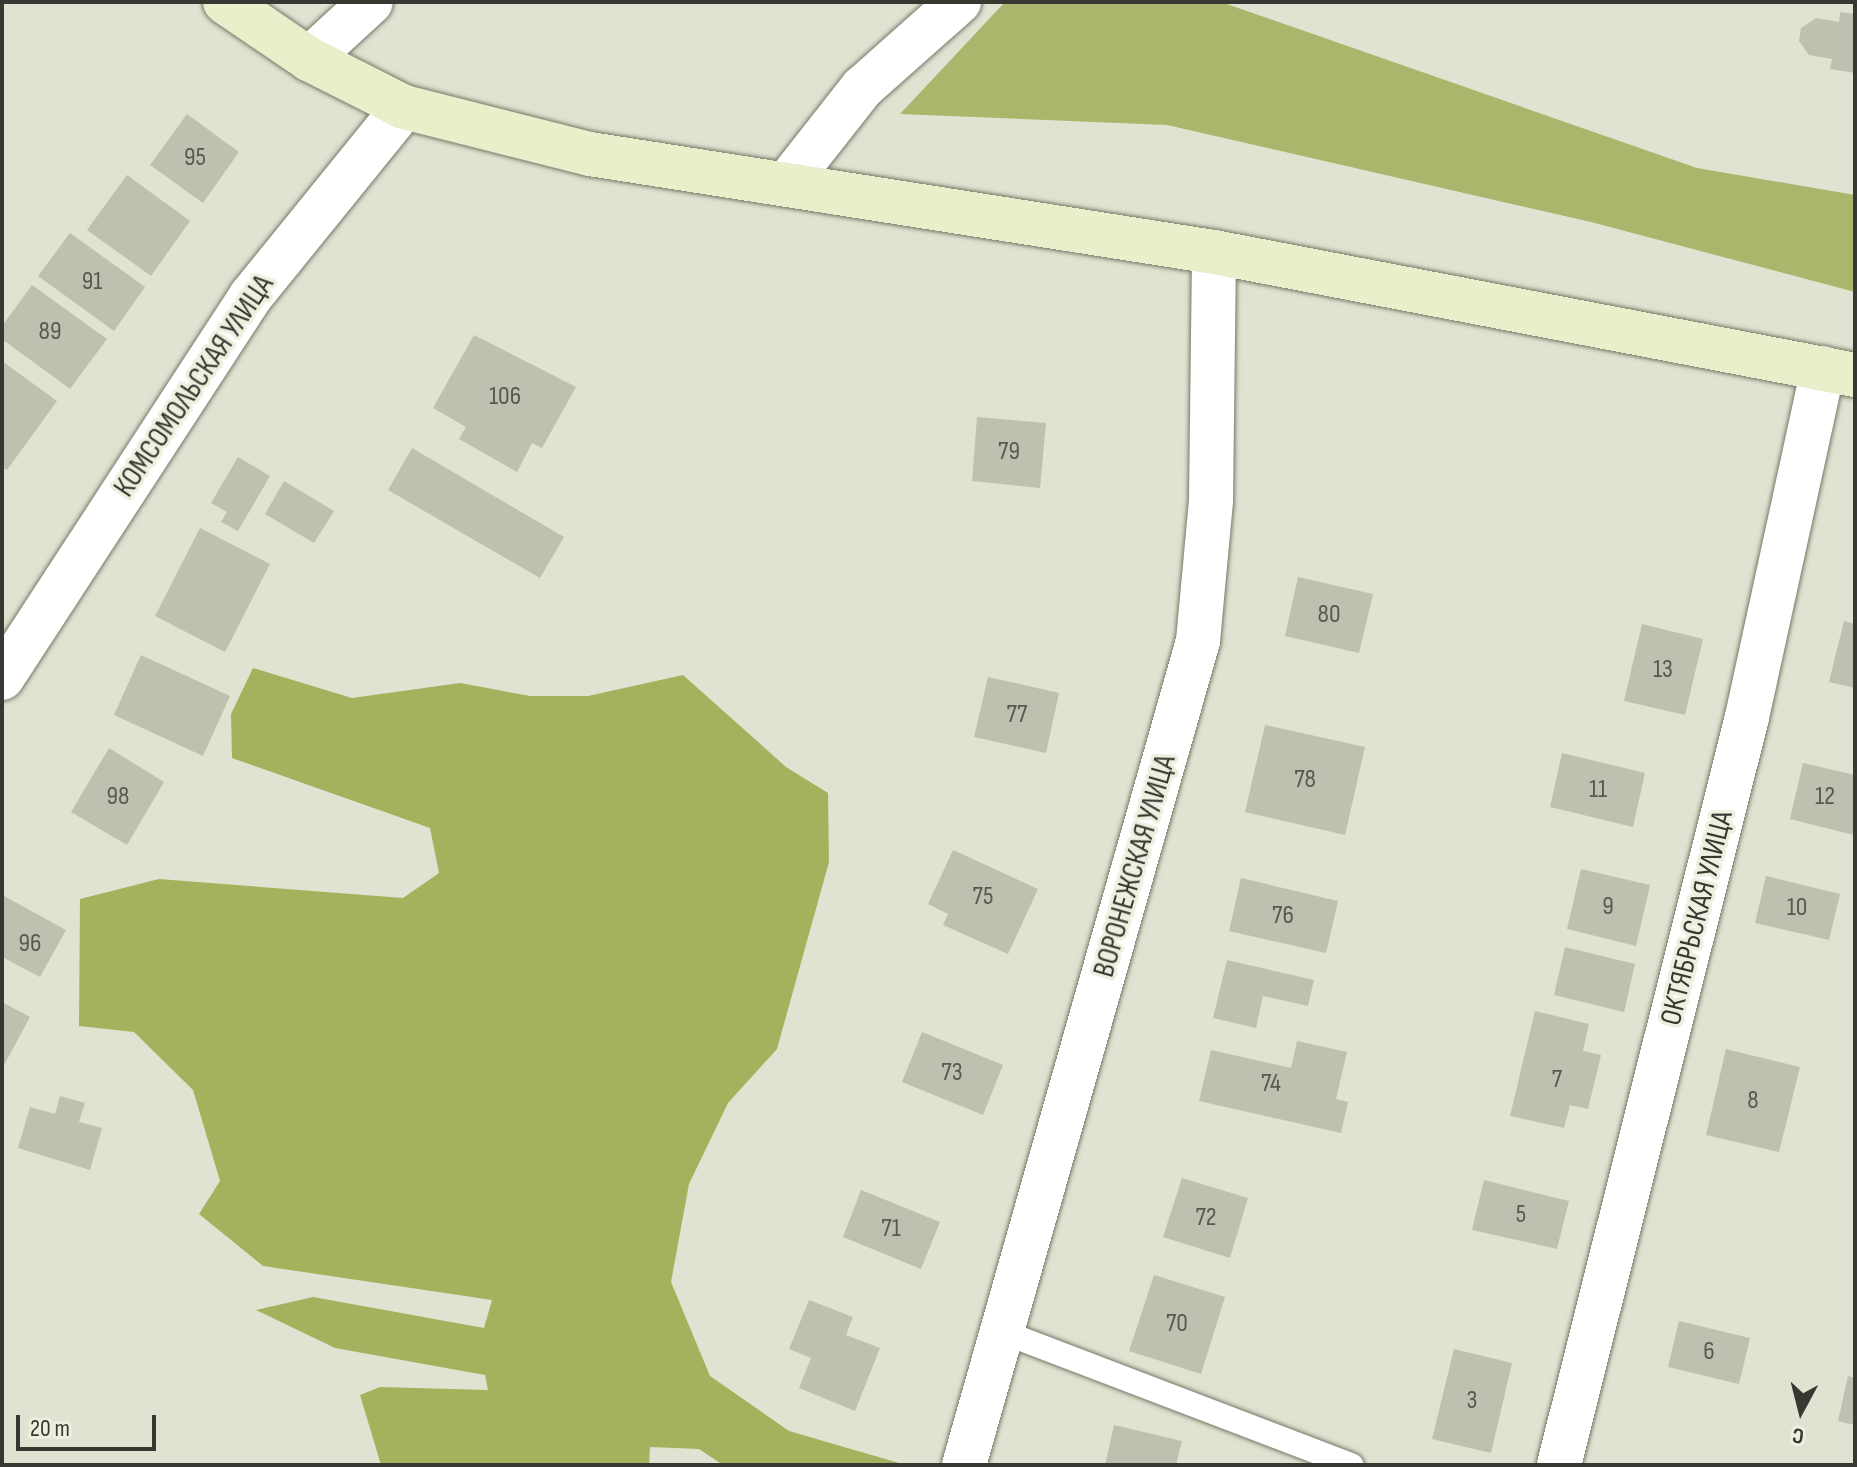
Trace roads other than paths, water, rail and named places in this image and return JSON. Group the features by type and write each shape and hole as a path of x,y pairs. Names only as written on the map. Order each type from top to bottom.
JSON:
{"street":[{"path":"225,2 309,59 404,107 590,154 788,182 1214,252 1839,371"},
{"path":"309,59 371,2"},
{"path":"788,182 862,88 959,2"},
{"name":"КОМСОМОЛЬСКАЯ УЛИЦА","path":"2,678 251,296 404,107"},
{"name":"ВОРОНЕЖСКАЯ УЛИЦА","path":"964,1465 1198,641 1211,500 1214,252"},
{"name":"ОКТЯБРЬСКАЯ УЛИЦА","path":"1559,1465 1747,717 1839,371"}],"lane":[{"path":"1003,1332 1351,1465"}]}
